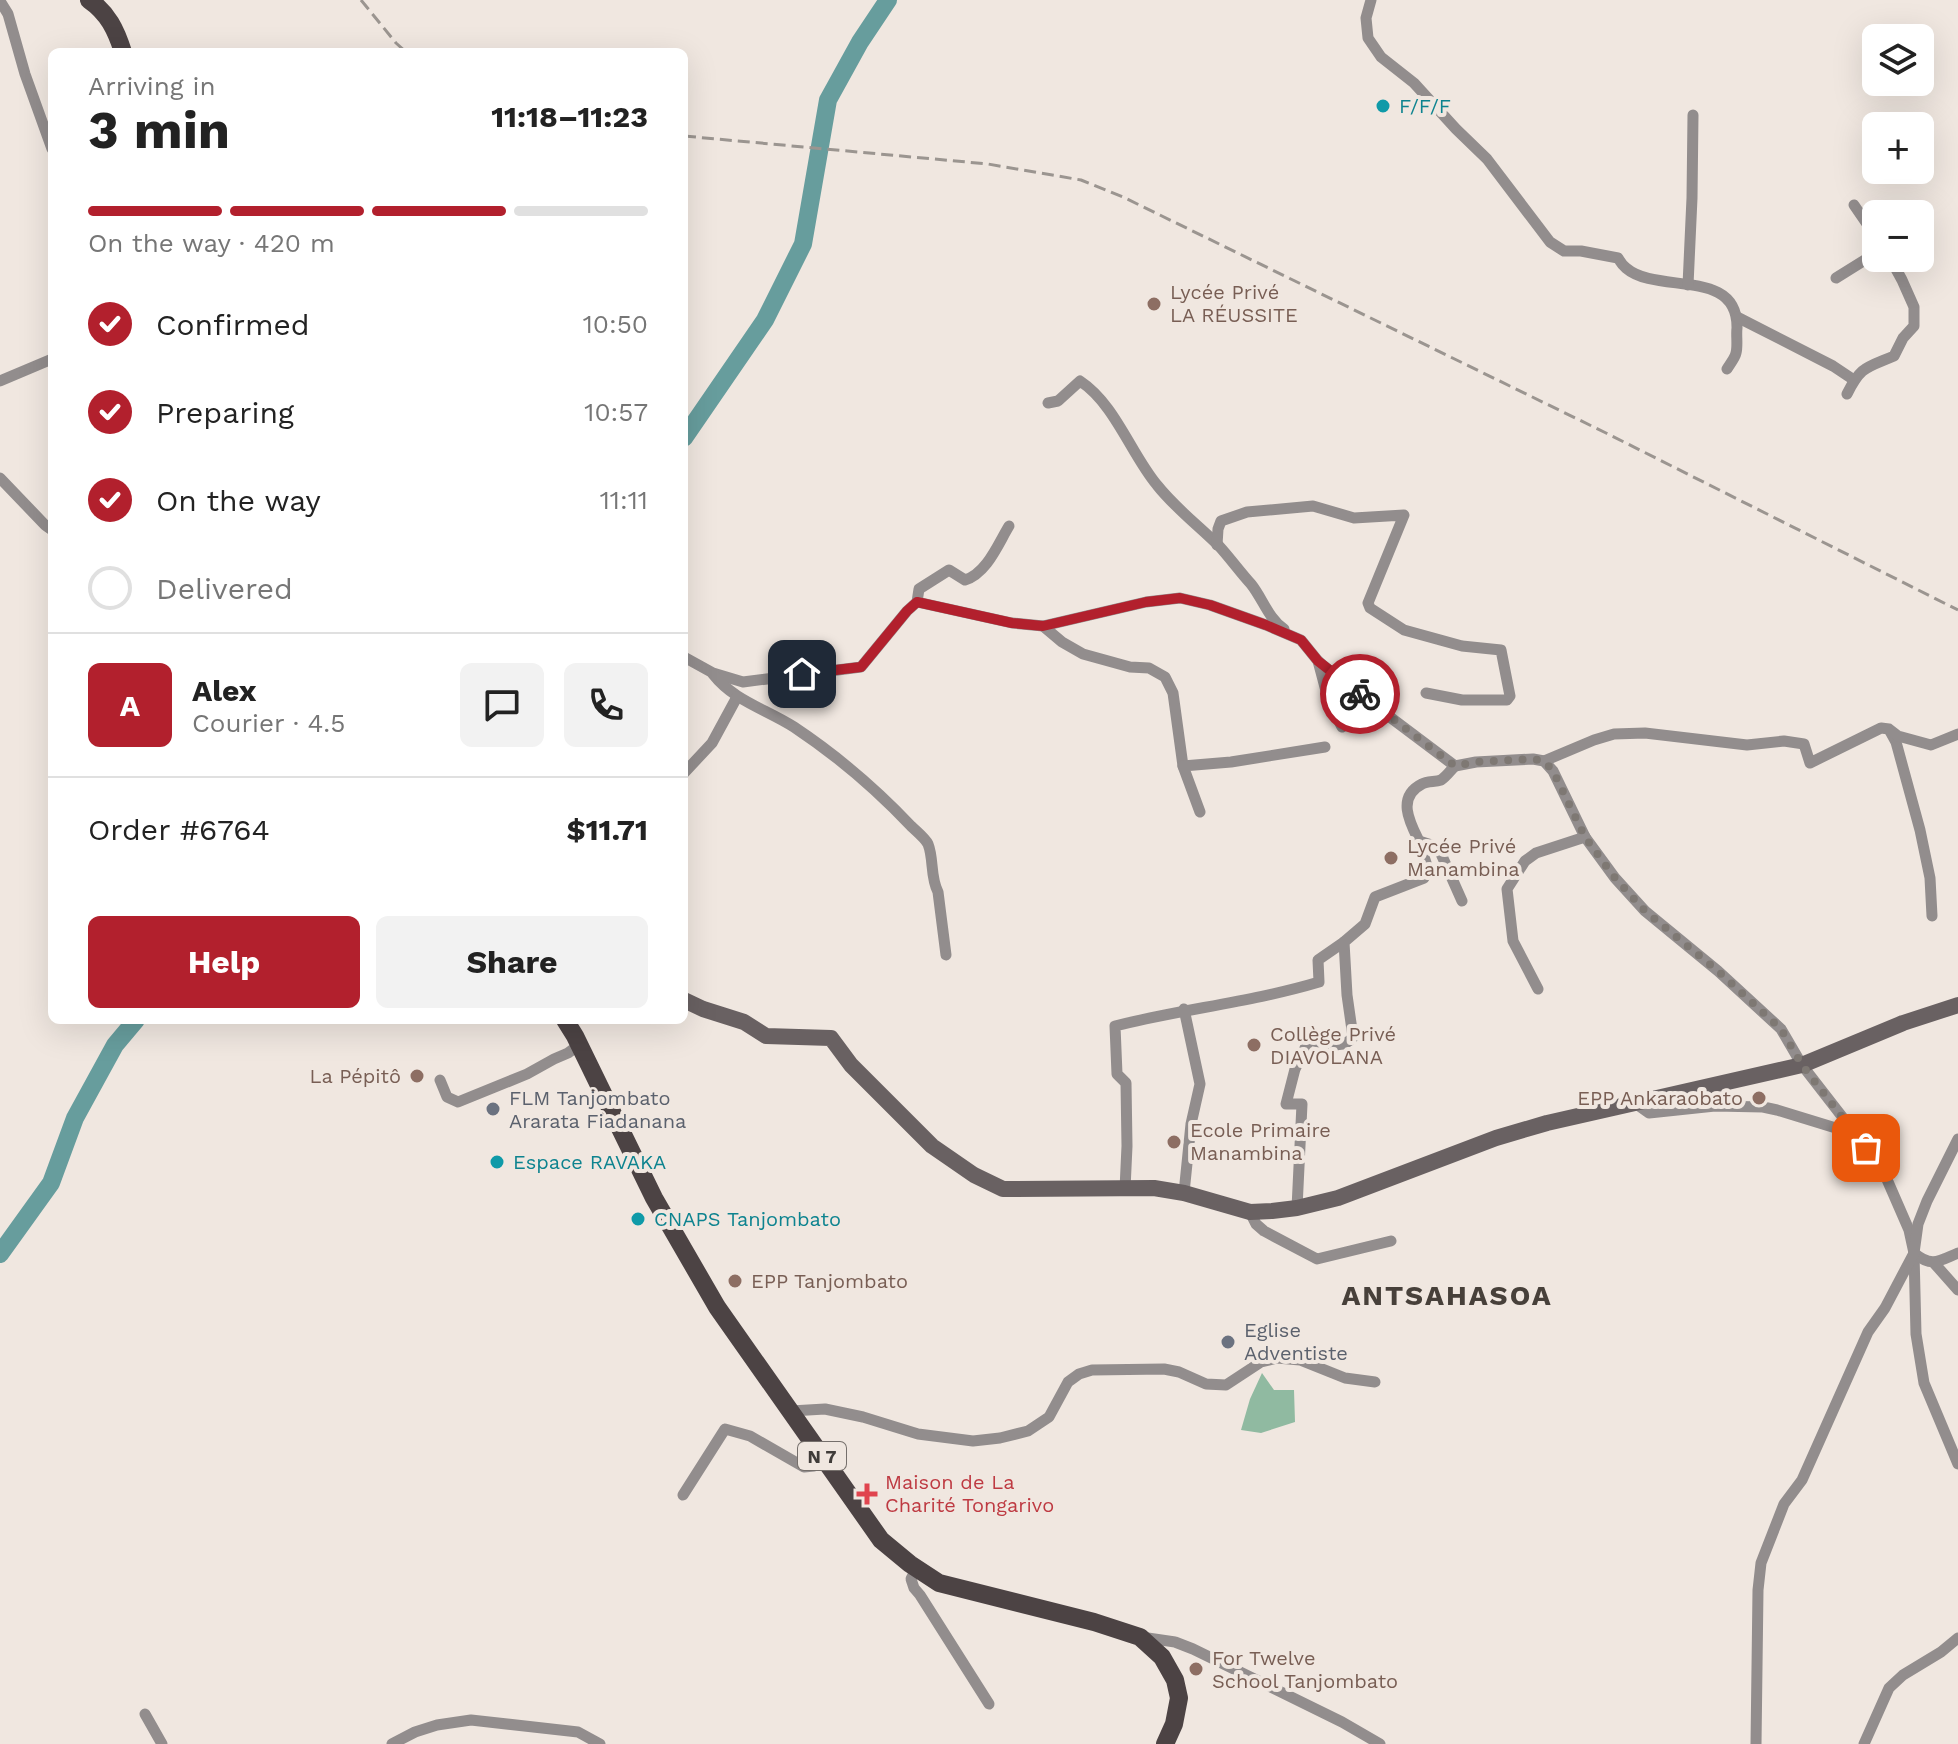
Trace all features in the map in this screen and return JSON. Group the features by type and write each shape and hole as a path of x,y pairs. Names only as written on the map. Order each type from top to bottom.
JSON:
{"main road":[{"path":"89,0 111,22 121,48"},
{"name":"N 7","path":"567,1024 654,1198 717,1307 881,1540 939,1583 1094,1622 1140,1637 1162,1657 1175,1680 1179,1698 1174,1724 1165,1744"}],"street":[{"path":"1371,0 1366,18 1368,38 1381,57 1414,83 1487,159 1550,242 1564,251 1618,258 1626,269 1642,276 1709,288 1726,298 1734,307 1737,317 1736,353 1727,369"},
{"path":"0,1 8,14 48,138"},
{"path":"1688,285 1693,115"},
{"path":"1854,205 1862,217"},
{"path":"1836,278 1862,262"},
{"path":"1847,394 1863,369 1894,356 1903,338 1914,326 1914,307 1898,272"},
{"path":"1737,317 1854,380"},
{"path":"0,381 48,361"},
{"path":"1048,403 1058,401 1080,381 1088,386 1104,404 1154,482 1217,545 1256,591 1277,624 1301,640 1318,661 1455,766"},
{"path":"0,478 48,527"},
{"path":"1217,545 1221,521 1247,512 1313,506 1354,518 1404,515 1368,603 1371,610 1404,630 1462,646 1501,650 1510,696 1507,700 1462,700 1426,693"},
{"path":"688,659 713,673 743,682 861,667 917,602 919,589 949,570 965,580 973,577 987,562 1009,526"},
{"path":"917,602 1012,623 1043,626 1146,602 1180,598 1224,610 1301,640"},
{"path":"1043,626 1083,654 1130,667 1149,668 1165,677 1173,693 1183,766 1200,812"},
{"path":"1318,661 1329,702 1342,727"},
{"path":"713,673 723,687 737,697 793,727 848,767 891,804 927,843 938,892 946,955"},
{"path":"688,769 712,743 737,697"},
{"path":"1125,1189 1126,1083 1117,1074 1115,1026 1319,982 1318,960 1365,924 1375,897 1424,878 1428,869 1406,807 1410,794 1422,784 1443,779 1455,766 1476,762 1544,761 1614,734 1645,733 1747,745 1784,741 1804,744 1810,763 1881,728 1931,745 1958,734"},
{"path":"1889,729 1896,742 1920,830 1930,878 1932,916"},
{"path":"1183,766 1231,762 1325,747"},
{"path":"1544,761 1553,771 1585,837 1615,878 1645,911 1718,971 1781,1029 1802,1065 1882,1168 1909,1230 1914,1253 1923,1261 1934,1263 1958,1253"},
{"path":"1538,989 1513,941 1507,889 1525,861 1536,853 1585,837"},
{"path":"1419,841 1438,847 1462,901"},
{"path":"1297,1208 1302,1104 1286,1104 1295,1069 1309,1040 1340,1046 1349,1043 1353,1037 1344,942"},
{"path":"688,1002 744,1022 766,1036 831,1038 851,1065 932,1146 974,1175 1003,1189 1154,1188 1184,1193 1250,1212 1297,1208 1338,1198 1496,1138 1547,1123 1802,1065 1903,1023 1958,1005"},
{"path":"1184,1009 1200,1084 1191,1124 1184,1193"},
{"path":"440,1080 447,1097 458,1102 527,1074 579,1045"},
{"path":"1635,1103 1649,1113 1715,1106 1763,1107 1839,1129 1850,1128"},
{"path":"1958,1139 1918,1224 1914,1253 1916,1334 1924,1383 1958,1464"},
{"path":"1250,1212 1264,1231 1317,1259 1391,1241"},
{"path":"1756,1744 1761,1563 1784,1504 1802,1480 1868,1332 1885,1308 1914,1253"},
{"path":"1934,1263 1958,1290"},
{"path":"791,1411 825,1409 918,1434 973,1441 1028,1431 1049,1417 1068,1382 1092,1370 1164,1369 1206,1384 1226,1385 1261,1362 1277,1358 1300,1360 1345,1378 1375,1382"},
{"path":"683,1495 725,1429 750,1436 804,1467 814,1466 823,1457"},
{"path":"917,1568 911,1579 914,1588 989,1704"},
{"path":"1140,1637 1175,1642 1193,1649 1342,1722 1380,1744"},
{"path":"1864,1744 1889,1688 1958,1638"},
{"path":"145,1714 162,1744"},
{"path":"392,1744 437,1725 471,1720 578,1732 600,1744"},
{"path":"555,1744 557,1731"}],"green space":[{"path":"1262,1373 1274,1390 1294,1390 1295,1422 1261,1433 1241,1430 1250,1399"}],"waterway":[{"path":"688,432 765,320 803,244 828,100 860,42 888,0"},
{"path":"0,1254 51,1183 75,1118 115,1045 133,1024"}],"railway":[{"path":"361,0 402,48"},
{"path":"688,136 988,164 1081,180 1123,197 1606,433 1958,610"}],"way so far":[{"path":"1360,694 1455,766 1476,762 1544,761 1553,771 1585,837 1615,878 1645,911 1718,971 1781,1029 1802,1065 1866,1148"}],"place":[{"name":"F/F/F","path":"1383,106"},
{"name":"Lycée Privé LA RÉUSSITE","path":"1154,304"},
{"name":"Lycée Privé Manambina","path":"1391,858"},
{"name":"Collège Privé DIAVOLANA","path":"1254,1045"},
{"name":"La Pépitô","path":"417,1076"},
{"name":"EPP Ankaraobato","path":"1759,1098"},
{"name":"FLM Tanjombato Ararata Fiadanana","path":"493,1109"},
{"name":"Ecole Primaire Manambina","path":"1174,1142"},
{"name":"Espace RAVAKA","path":"497,1162"},
{"name":"CNAPS Tanjombato","path":"638,1219"},
{"name":"EPP Tanjombato","path":"735,1281"},
{"name":"Eglise Adventiste","path":"1228,1342"},
{"name":"Maison de La Charité Tongarivo","path":"867,1494"},
{"name":"For Twelve School Tanjombato","path":"1196,1669"}],"district":[{"name":"ANTSAHASOA","path":"1447,1295"}],"route":[{"path":"802,674 861,667 917,602 1012,623 1043,626 1146,602 1180,598 1210,605 1301,640 1318,661 1360,694"}]}
